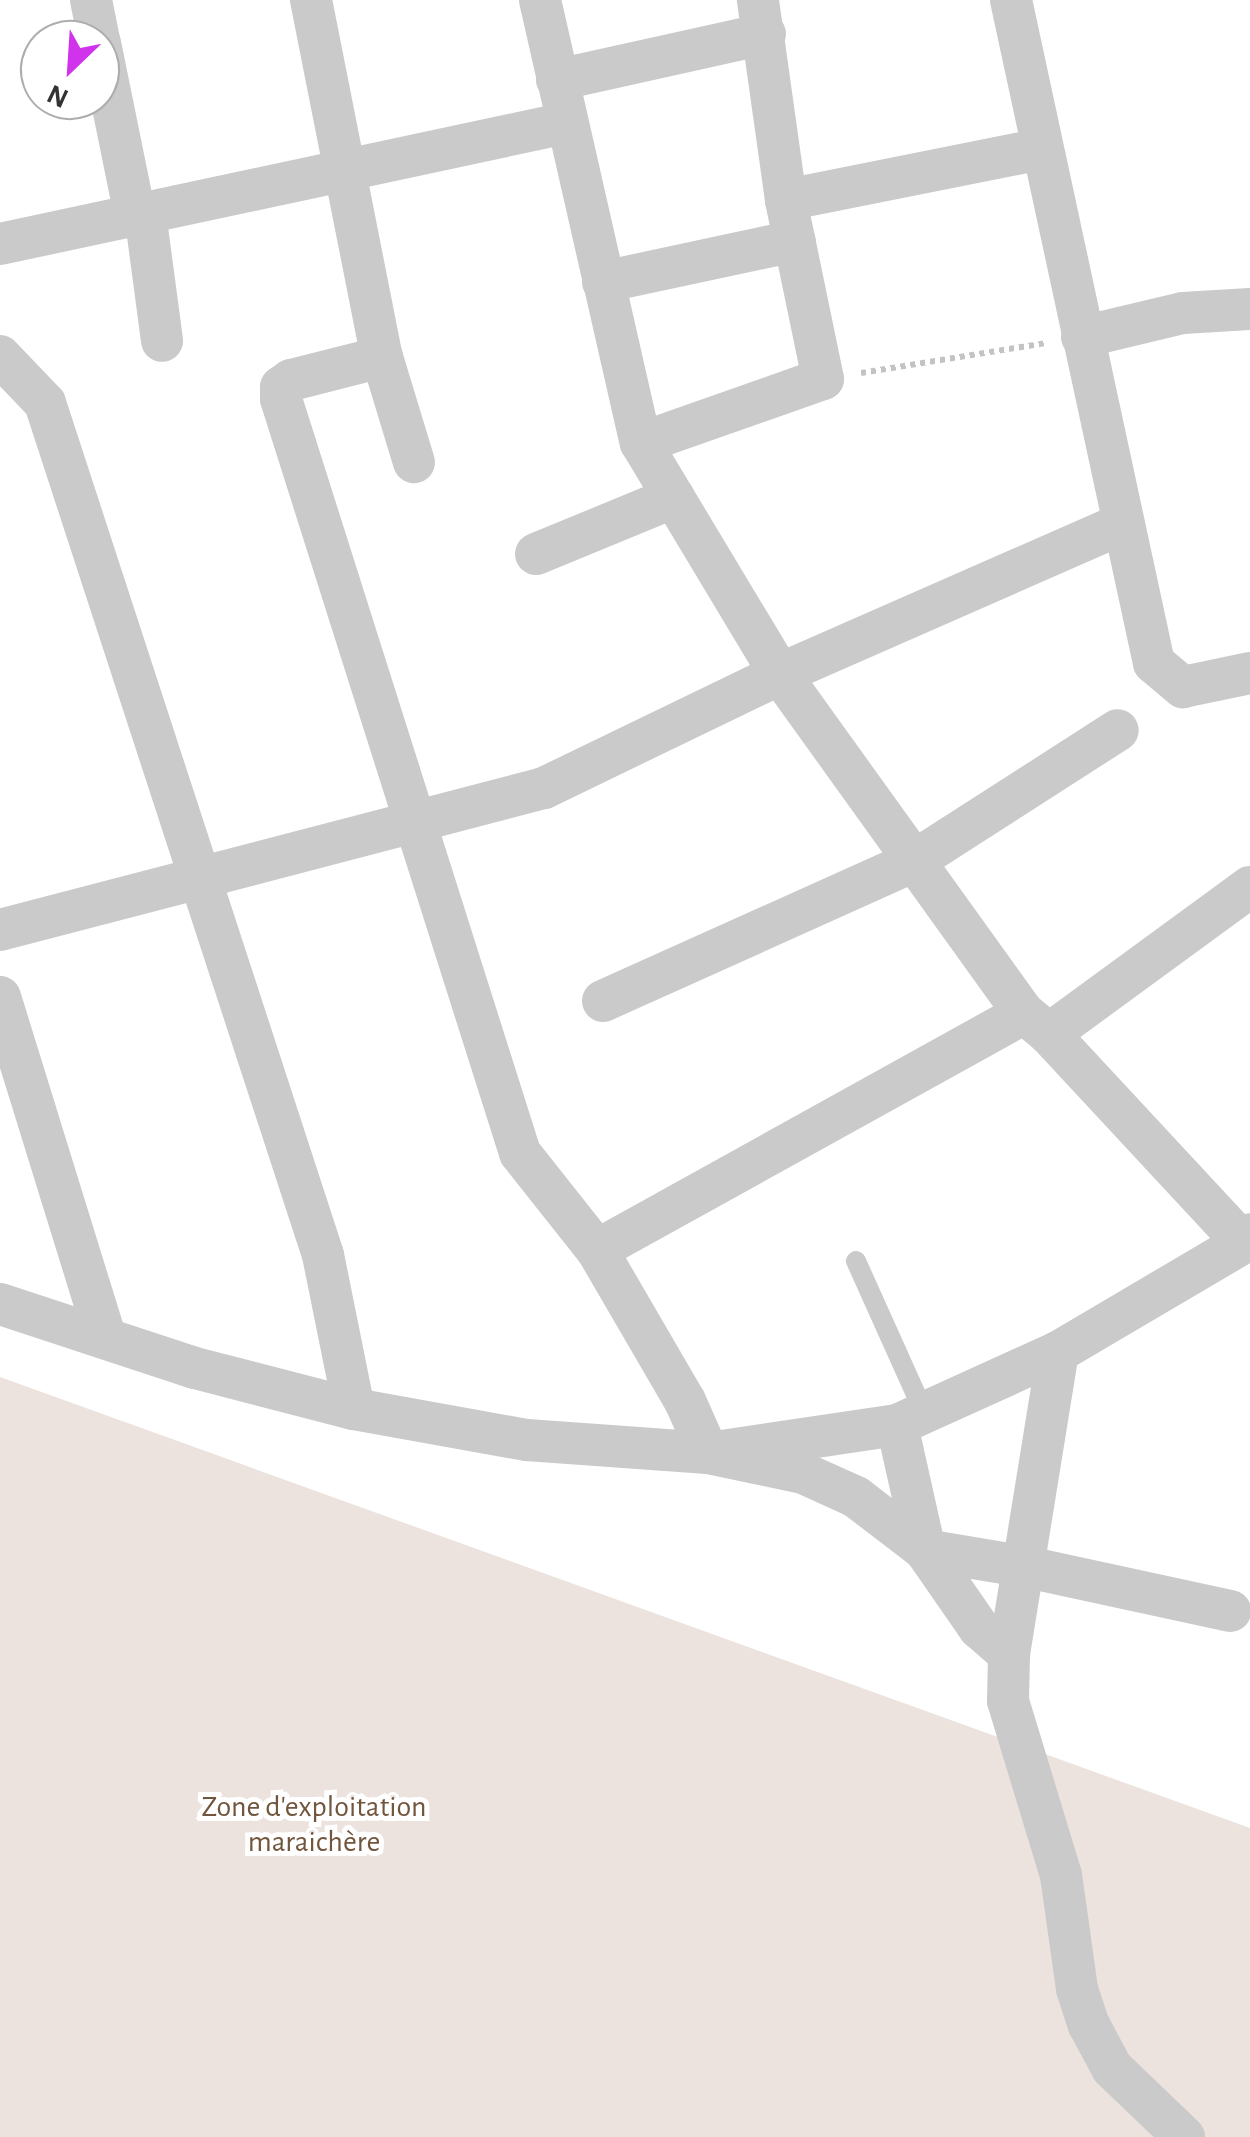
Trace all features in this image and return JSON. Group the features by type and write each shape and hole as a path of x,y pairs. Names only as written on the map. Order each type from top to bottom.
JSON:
{"street":[{"path":"311,0 348,170 382,357 414,462"},
{"path":"540,0 640,444 780,674 914,862 1036,1023 1246,1238 1058,1352 911,1418 708,1453"},
{"path":"1012,0 1121,524 1154,663 1183,687 1250,673"},
{"path":"557,80 761,17 790,221 823,379 640,444"},
{"path":"118,120 140,214 162,341"},
{"path":"0,244 566,123"},
{"path":"603,282 790,221 1042,149"},
{"path":"1082,337 1183,313 1250,309"},
{"path":"0,356 44,403 322,1255 354,1409"},
{"path":"382,357 291,380 282,387 281,399 520,1153 597,1250 684,1401 708,1453"},
{"path":"536,554 674,496"},
{"path":"0,930 416,818 544,788 780,674 1121,524"},
{"path":"603,1001 914,862 1118,730"},
{"path":"597,1250 1036,1023 1250,887"},
{"path":"0,996 104,1337"},
{"path":"0,1304 194,1368 354,1409 528,1440 708,1453 803,1473 856,1497 925,1550 979,1628 1010,1654"},
{"path":"1058,1352 1010,1654 1008,1701 1062,1875 1077,1989 1089,2025 1112,2068 1184,2137"},
{"path":"911,1418 925,1550"},
{"path":"925,1550 1027,1566 1230,1610"}],"lane":[{"path":"856,1261 911,1418"}],"path":[{"path":"823,379 1082,337"}],"green space":[{"name":"Zone d'exploitation maraichère","path":"0,1377 1250,1828 1250,2137 0,2137"}]}
